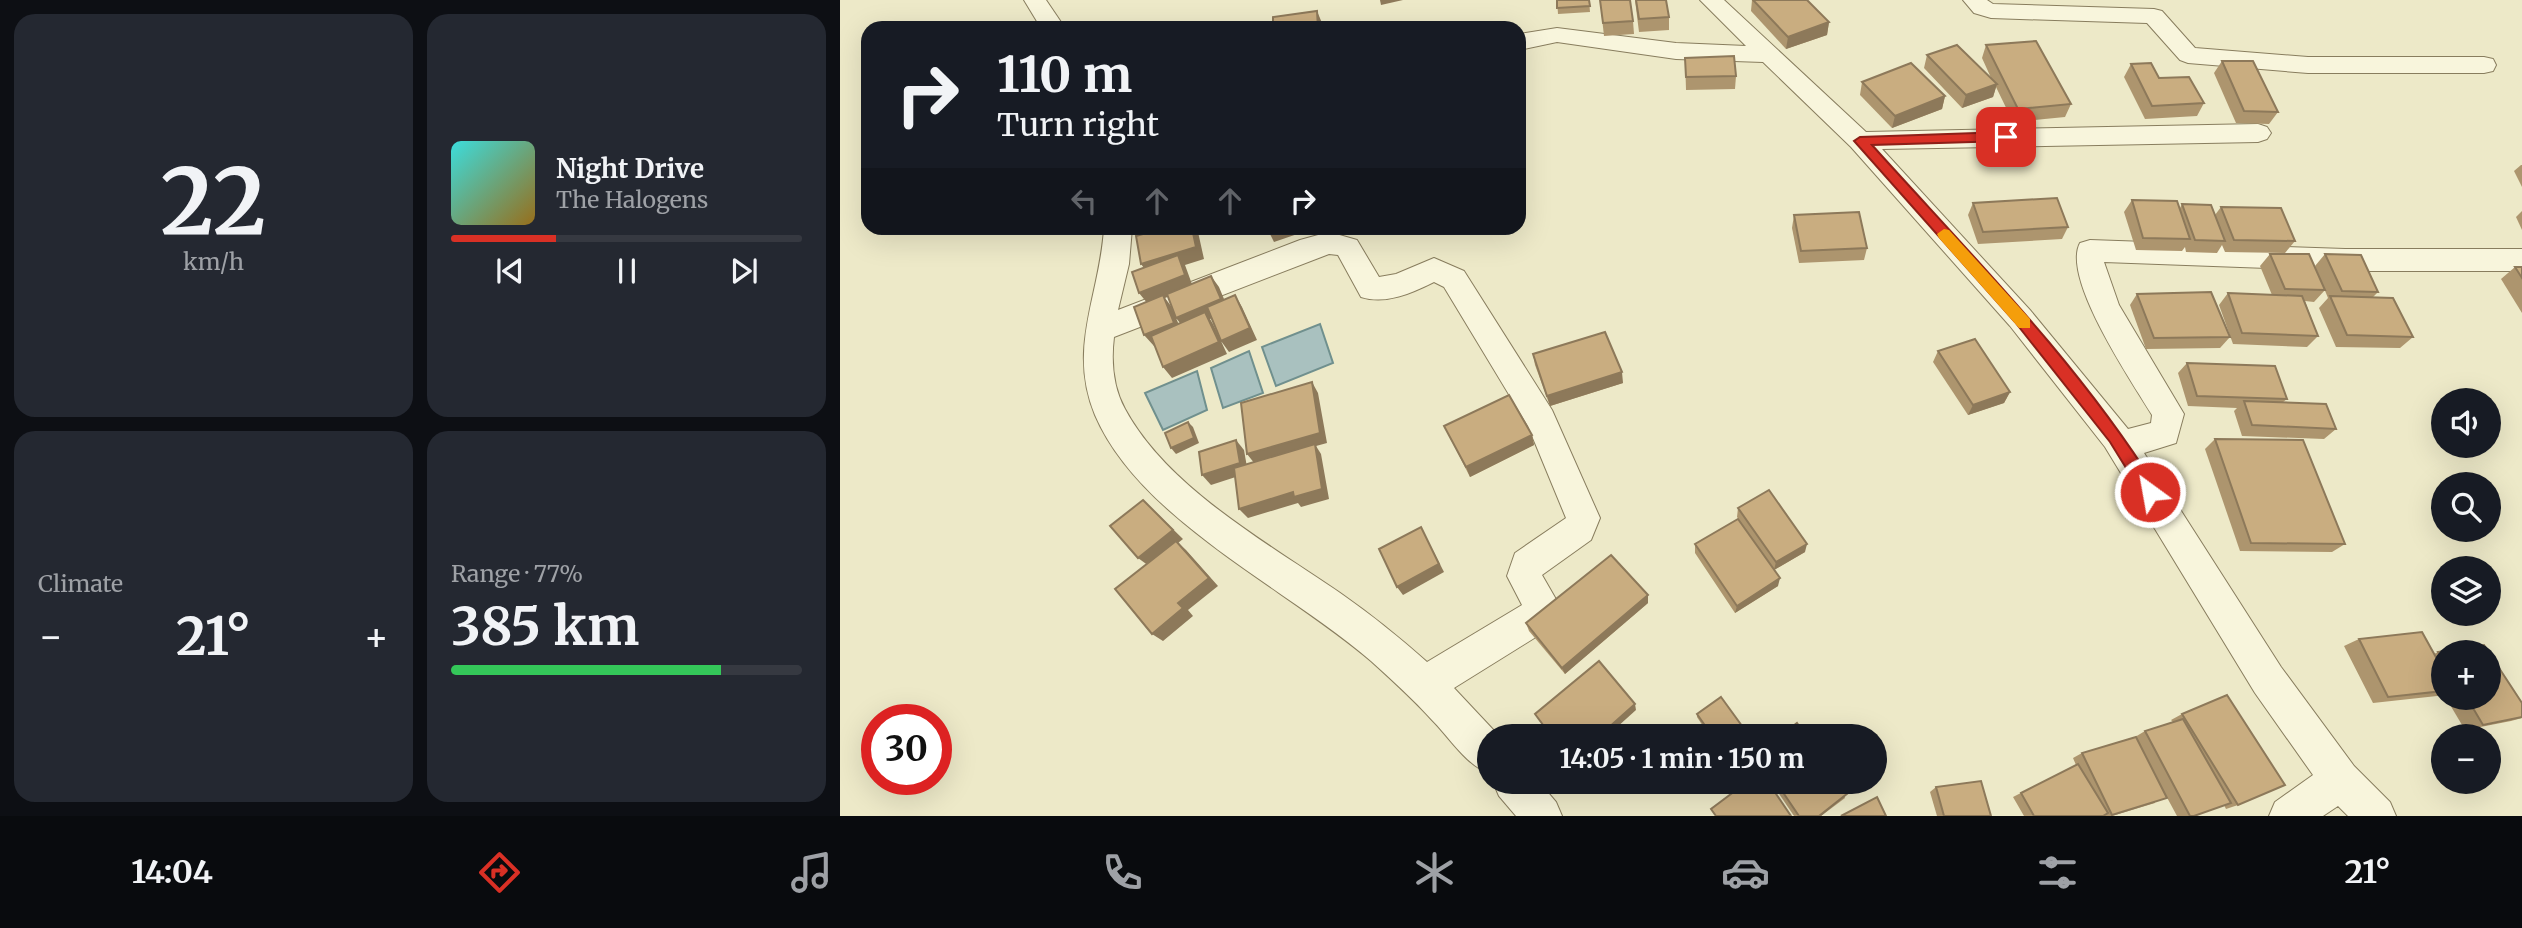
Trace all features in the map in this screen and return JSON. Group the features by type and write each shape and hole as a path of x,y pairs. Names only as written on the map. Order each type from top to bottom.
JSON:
{"street":[{"path":"1035,0 1048,21"},
{"path":"1711,0 1860,141 2020,318 2121,445 2268,680 2340,780 2376,816"},
{"path":"1974,0 1982,8 1991,11 2154,16 2188,55 2308,65 2484,65"},
{"path":"1526,42 1557,35 1676,51 1770,55"},
{"path":"1860,141 2084,134 2258,133"},
{"path":"1117,235 1101,329 1098,375 1113,418 1144,463 1180,499 1363,631 1425,684 1477,741"},
{"path":"1101,329 1310,247 1329,243 1347,247 1371,289 1401,285 1434,269 1454,279 1541,420 1583,519 1579,529 1527,565 1523,571 1524,577 1541,600 1543,608 1539,615 1425,684"},
{"path":"2121,445 2165,433 2168,414 2095,288 2087,258 2090,251 2346,260 2522,260"},
{"path":"2289,816 2340,780"},
{"path":"1523,794 1542,816"}],"water":[{"path":"1320,324 1333,363 1276,386 1262,347"},
{"path":"1249,351 1263,393 1223,408 1211,368"},
{"path":"1197,371 1207,410 1163,430 1145,393"}],"building":[{"path":"1557,0 1589,0 1590,6 1557,8"},
{"path":"1600,0 1630,0 1633,21 1603,23"},
{"path":"1636,0 1666,0 1669,17 1639,19"},
{"path":"1753,0 1807,0 1829,22 1788,37"},
{"path":"1317,11 1318,21 1273,21 1273,17"},
{"path":"2036,41 2071,104 2018,109 1986,45"},
{"path":"1957,45 1997,84 1966,95 1927,55"},
{"path":"1734,56 1736,76 1686,77 1685,58"},
{"path":"2222,61 2253,61 2278,112 2244,111"},
{"path":"1911,63 1945,96 1895,116 1862,82"},
{"path":"2151,63 2159,78 2189,77 2204,103 2152,106 2131,64"},
{"path":"2057,198 2068,227 1983,232 1973,203"},
{"path":"2132,200 2177,201 2190,239 2143,238"},
{"path":"2182,204 2211,205 2225,241 2195,240"},
{"path":"2221,207 2281,208 2295,241 2234,240"},
{"path":"1859,212 1867,248 1801,251 1794,215"},
{"path":"1193,235 1196,247 1141,264 1136,236"},
{"path":"2270,254 2309,254 2325,290 2285,289"},
{"path":"2325,254 2361,255 2378,292 2342,291"},
{"path":"1178,255 1185,275 1139,293 1132,272"},
{"path":"2515,267 2522,267 2522,278"},
{"path":"1211,276 1221,299 1176,318 1167,294"},
{"path":"2211,292 2230,337 2154,338 2137,294"},
{"path":"2228,293 2302,296 2318,336 2242,333"},
{"path":"1163,295 1174,323 1144,335 1134,307"},
{"path":"1235,295 1250,328 1221,341 1207,307"},
{"path":"2330,296 2393,298 2413,337 2347,335"},
{"path":"1205,312 1219,342 1163,367 1151,336"},
{"path":"1605,332 1622,372 1547,396 1533,354"},
{"path":"1975,339 2010,392 1973,405 1938,351"},
{"path":"2187,363 2275,366 2287,399 2197,396"},
{"path":"1312,382 1320,433 1247,454 1241,403"},
{"path":"1509,395 1532,435 1466,467 1444,426"},
{"path":"2244,401 2326,404 2336,429 2252,425"},
{"path":"1188,422 1194,438 1171,448 1165,433"},
{"path":"2215,439 2303,440 2345,544 2251,543"},
{"path":"1236,440 1240,463 1202,475 1199,452"},
{"path":"1315,444 1322,489 1294,497 1293,492 1239,509 1234,468"},
{"path":"1769,490 1807,544 1776,562 1738,508"},
{"path":"1143,500 1173,530 1138,558 1110,526"},
{"path":"1738,519 1780,578 1737,606 1695,544"},
{"path":"1421,527 1439,564 1397,587 1379,549"},
{"path":"1176,541 1209,578 1178,603 1183,608 1152,634 1115,589"},
{"path":"1611,555 1648,595 1562,668 1526,623"},
{"path":"2422,632 2431,648 2431,692 2388,697 2359,639"},
{"path":"1599,661 1635,704 1613,724 1542,724 1535,714"},
{"path":"2501,671 2522,703 2522,717 2482,724 2474,710 2501,710"},
{"path":"2227,695 2285,785 2238,805 2182,714"},
{"path":"1721,697 1741,724 1704,724 1697,714"},
{"path":"2183,719 2231,803 2194,816 2190,816 2145,731"},
{"path":"2136,737 2167,798 2112,815 2082,753"},
{"path":"2078,764 2108,813 2103,816 2034,816 2021,793"},
{"path":"1981,781 1991,816 1944,816 1936,787"},
{"path":"1731,794 1776,794 1791,816 1716,816 1711,809"},
{"path":"1784,794 1847,794 1819,816 1799,816"},
{"path":"1877,797 1886,816 1841,816"}],"slow traffic":[{"path":"1944,234 2025,324"}],"route":[{"path":"2006,137 1860,141 2020,318 2116,437 2150,492"}]}
